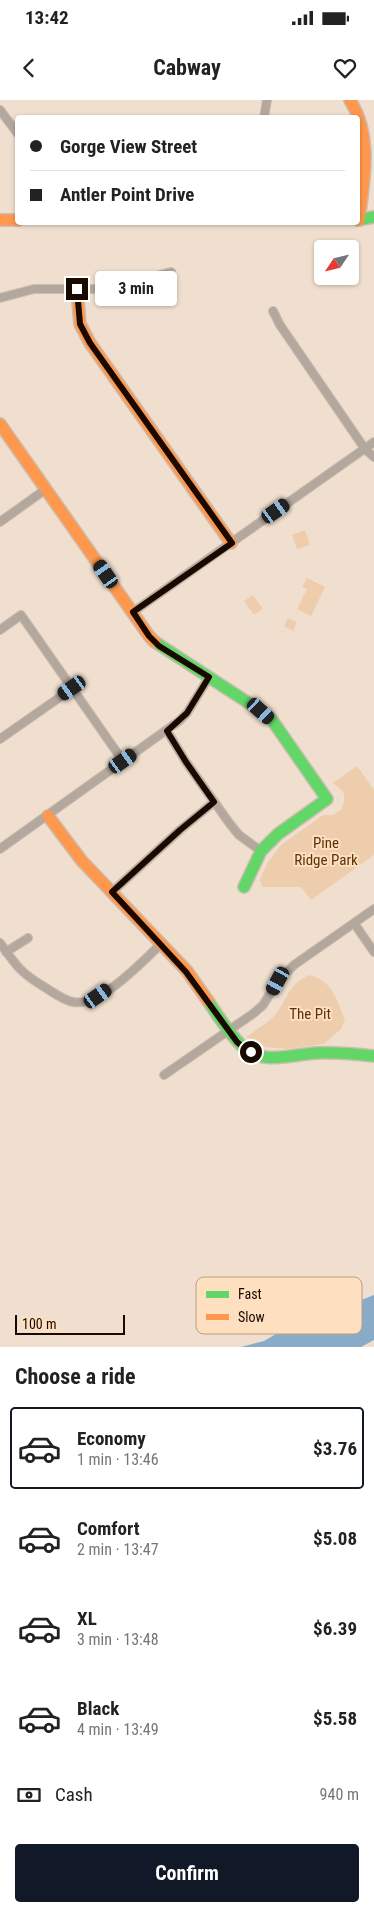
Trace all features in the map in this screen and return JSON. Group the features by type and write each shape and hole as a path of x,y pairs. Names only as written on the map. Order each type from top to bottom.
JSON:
{"street":[{"path":"264,115 267,100"},
{"path":"350,100 358,115"},
{"path":"0,110 15,130"},
{"path":"360,119 364,133 366,220"},
{"path":"0,220 15,220"},
{"path":"0,298 34,289 115,287 170,272"},
{"path":"77,289 80,324 90,343 232,543"},
{"path":"273,311 280,325 365,448 374,457"},
{"path":"0,424 149,636 159,646 261,711 272,720 327,799 278,834 261,851 244,887"},
{"path":"133,612 374,442"},
{"path":"0,522 46,489"},
{"path":"0,630 21,615 123,761"},
{"path":"0,849 167,731 187,713 209,677"},
{"path":"0,739 72,688"},
{"path":"167,731 186,762 239,835 261,851"},
{"path":"112,892 214,802"},
{"path":"48,816 82,861 186,972 229,1031 244,1048 262,1057 279,1058 331,1053 374,1056"},
{"path":"164,1075 229,1031 263,1005 278,981 294,965 374,909"},
{"path":"354,923 374,952"},
{"path":"6,952 28,938"},
{"path":"0,943 16,967 25,976 72,1002 80,1002 98,996 123,979 161,944"}],"green space":[{"path":"305,530 310,545 297,549 292,535"},
{"path":"307,578 325,587 311,616 297,609 307,589 302,587"},
{"path":"253,595 263,609 254,615 244,601"},
{"path":"288,618 297,622 293,631 284,626"},
{"name":"Pine Ridge Park","path":"357,766 374,790 374,855 311,900 301,887 262,887 260,879 267,864 281,845 323,815 333,815 341,810 344,794 333,783"},
{"name":"The Pit","path":"309,975 323,981 336,997 345,1019 341,1029 324,1044 287,1049 265,1047 246,1037 274,1016 291,989"}],"water":[{"path":"374,1295 374,1340 361,1347 241,1347 264,1341 276,1334 362,1334 362,1300"}],"traffic: fast":[{"path":"360,220 374,217"},
{"path":"155,642 272,720 327,799 278,834 261,851 244,887"},
{"path":"208,1001 238,1042 251,1053 260,1056 278,1058 324,1053 374,1056"}],"traffic: slow":[{"path":"350,100 357,115"},
{"path":"360,123 365,159 360,211"},
{"path":"0,220 15,220"},
{"path":"77,289 80,324 90,343 231,543"},
{"path":"0,424 155,642"},
{"path":"48,816 82,861 187,971 208,1001"}],"route":[{"path":"77,289 80,324 84,334 232,543 133,612 149,636 159,646 209,677 187,713 167,731 214,802 112,892 178,961 237,1042 251,1052"}]}
